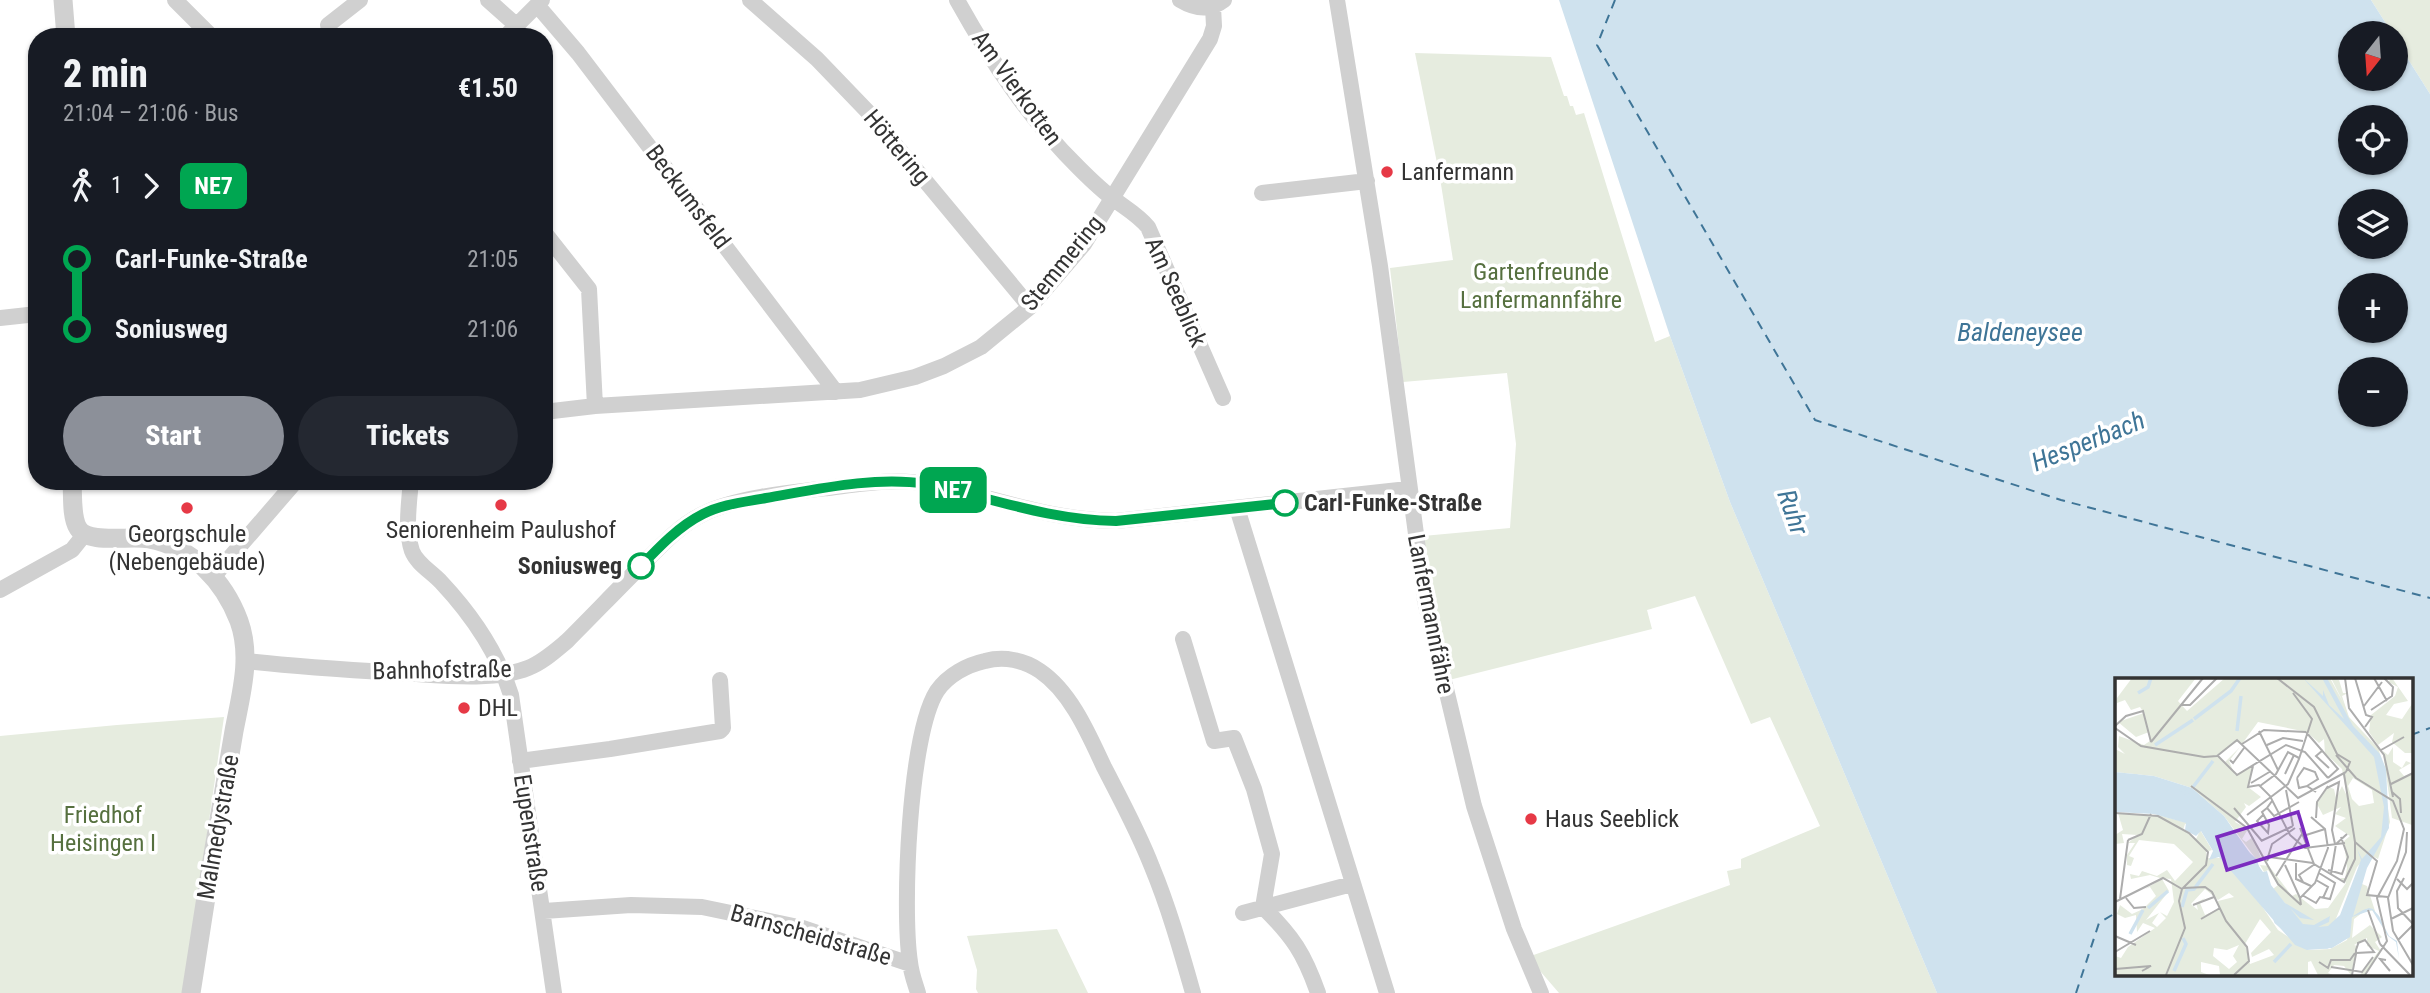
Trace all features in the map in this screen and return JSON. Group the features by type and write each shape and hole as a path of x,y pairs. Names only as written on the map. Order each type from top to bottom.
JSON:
{"street":[{"path":"64,0 66,28"},
{"path":"175,0 203,28"},
{"path":"328,25 360,0"},
{"path":"488,0 508,28"},
{"name":"Höttering","path":"750,0 817,59 868,112 1030,307"},
{"name":"Am Vierkotten","path":"957,0 1000,72 1029,113 1079,169 1114,199"},
{"path":"1180,0 1212,5"},
{"name":"Lanfermannfähre","path":"1337,0 1367,181 1424,601 1474,806 1514,929 1541,993"},
{"path":"513,28 539,3"},
{"name":"Beckumsfeld","path":"539,3 836,392"},
{"name":"Stemmering","path":"553,411 860,390 915,377 989,342 1030,307 1084,244 1114,199 1210,39 1214,26 1212,5"},
{"path":"1262,193 1367,181"},
{"name":"Am Seeblick","path":"1114,199 1139,216 1148,227 1223,398"},
{"path":"553,243 589,289 595,407"},
{"path":"0,318 28,315"},
{"name":"Bahnhofstraße","path":"246,661 347,671 432,675 504,674 527,668 553,653 655,551 703,513 737,503 863,483 910,481 1072,519 1116,521 1408,489"},
{"path":"73,490 75,521 84,535 97,538 148,538 169,544 190,555 214,576 238,621 246,661"},
{"path":"214,576 288,490"},
{"name":"Eupenstraße","path":"410,490 409,510 413,551 418,561 440,580 461,605 504,674 511,695 554,993"},
{"path":"1237,508 1387,993"},
{"path":"0,590 72,550 84,535"},
{"path":"1184,639 1214,741 1234,737 1254,789 1272,854 1262,907"},
{"path":"918,993 910,964 906,920 912,815 927,709 939,688 954,674 981,662 1010,660 1032,666 1051,680 1065,697 1090,740 1152,864 1193,993"},
{"name":"Malmedystraße","path":"191,993 246,661"},
{"path":"520,761 720,731 723,728 720,680"},
{"path":"1243,913 1352,884"},
{"name":"Barnscheidstraße","path":"544,911 607,906 702,907 789,924 910,964"},
{"path":"1262,907 1297,944 1307,962 1318,993"}],"green space":[{"path":"2371,0 2430,0 2430,94 2408,59 2408,21 2384,21"},
{"name":"Gartenfreunde Lanfermannfähre","path":"1415,53 1551,57 1564,96 1567,96 1576,115 1584,113 1655,342 1670,336 1730,502 1937,993 1559,993 1528,957 1730,885 1727,871 1741,868 1741,859 1820,826 1770,717 1751,724 1695,596 1647,610 1652,629 1449,680 1423,536 1510,528 1516,444 1507,373 1403,382 1390,268 1453,260"},
{"name":"Friedhof Heisingen I","path":"224,717 184,993 0,993 0,736"},
{"path":"1057,929 1088,993 978,993 977,970 967,936"}],"water":[{"name":"Baldeneysee","path":"1559,0 2371,0 2384,21 2338,21 2338,91 2408,91 2408,59 2430,94 2430,993 1937,993 1730,502 1670,336"}],"ferry route":[{"path":"1615,0 1597,45 1815,420 2061,500 2430,598"},
{"path":"2412,735 2430,728"},
{"path":"2076,993 2099,923 2115,913"}],"bus line":[{"name":"NE7","path":"641,566 655,551 703,513 737,503 863,483 910,481 1040,513 1093,520 1116,521 1285,503"}],"place":[{"name":"Lanfermann","path":"1387,172"},
{"name":"Carl-Funke-Straße","path":"1285,503"},
{"name":"Seniorenheim Paulushof","path":"501,505"},
{"name":"Georgschule (Nebengebäude)","path":"187,508"},
{"name":"Soniusweg","path":"641,566"},
{"name":"DHL","path":"464,708"},
{"name":"Haus Seeblick","path":"1531,819"}],"water label":[{"name":"Hesperbach","path":"2088,441"},
{"name":"Ruhr","path":"1793,512"}]}
